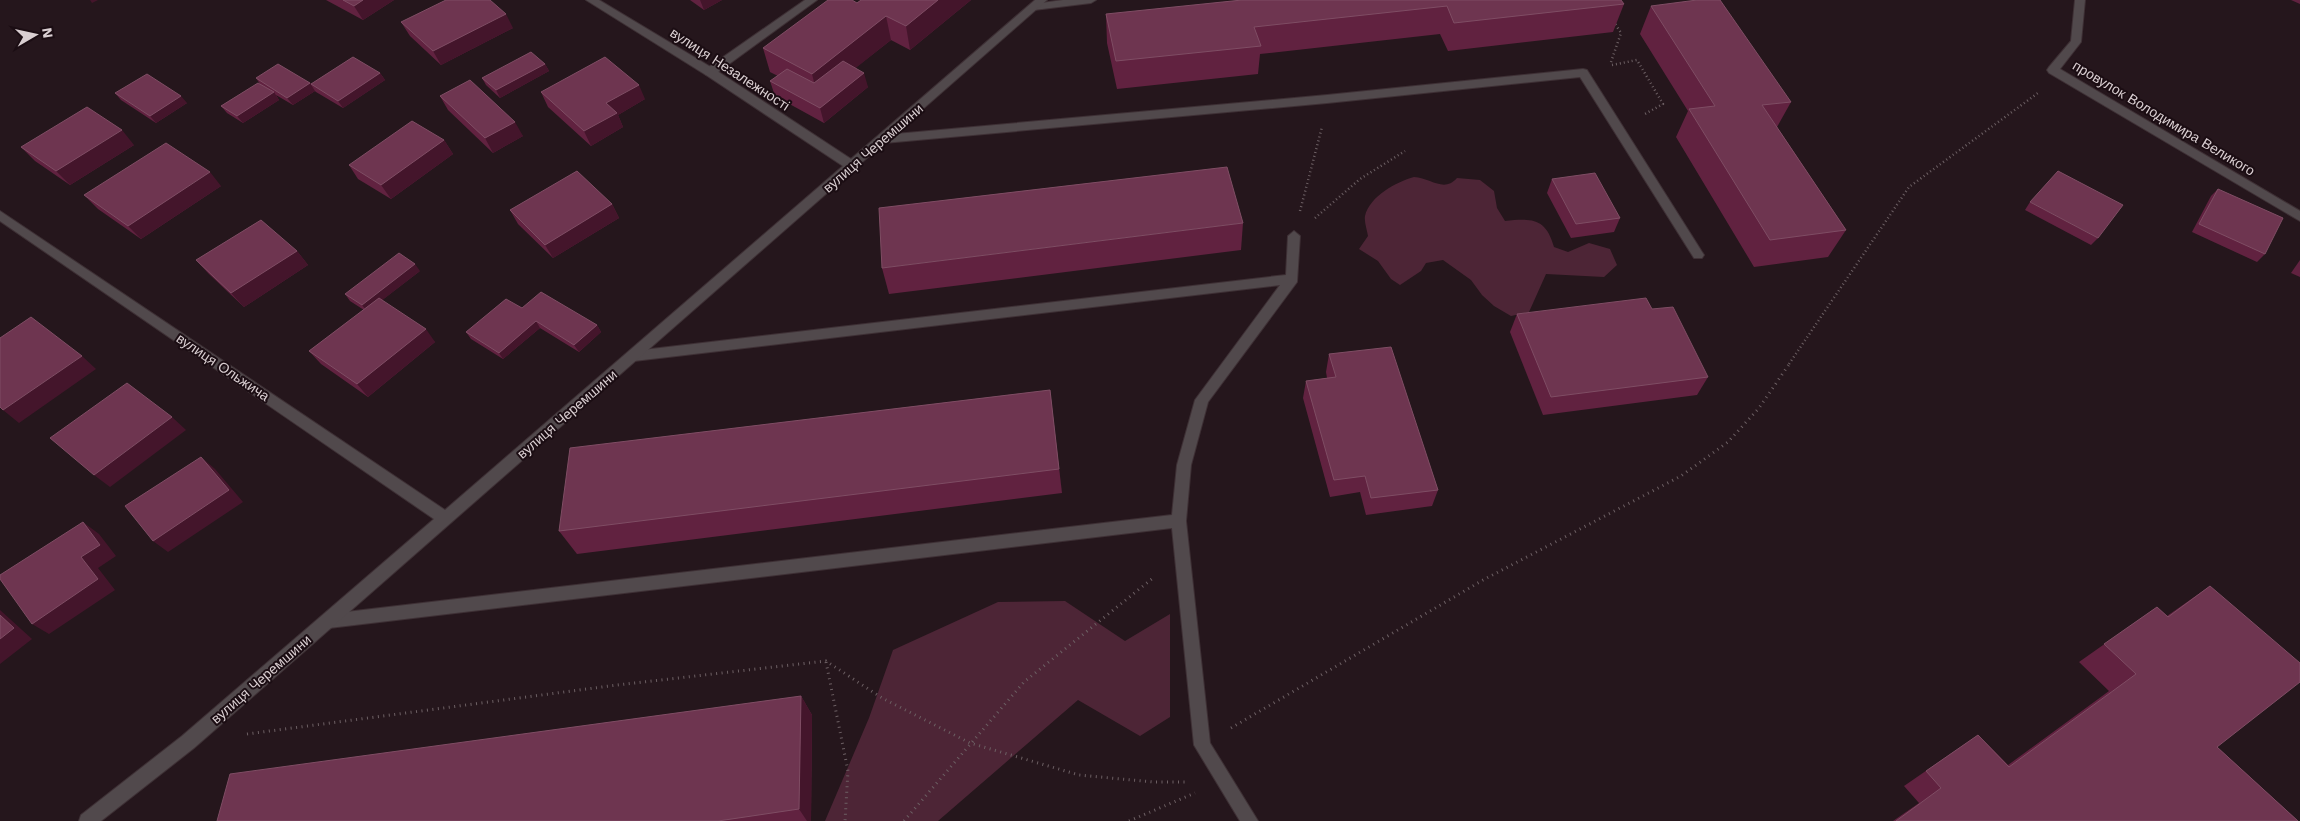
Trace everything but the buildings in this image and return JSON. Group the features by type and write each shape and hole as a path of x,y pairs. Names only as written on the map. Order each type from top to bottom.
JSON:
{"street":[{"name":"вулиця Незалежності","path":"591,0 710,72 852,166"},
{"path":"710,72 812,0"},
{"path":"1038,3 1091,0"},
{"name":"провулок Володимира Великого","path":"2080,0 2076,42 2053,70 2300,217"},
{"name":"вулиця Черемшини","path":"87,821 188,742 329,621 1038,3"},
{"path":"884,139 1327,99 1583,73 1698,255"},
{"name":"вулиця Ольжича","path":"0,215 446,519"},
{"path":"1250,821 1202,744 1179,521 1184,465 1202,400 1254,327 1292,279 1294,236"},
{"path":"634,356 1292,279"},
{"path":"329,621 1179,521"}],"path":[{"path":"1610,65 1621,33 1611,16"},
{"path":"1618,129 1663,104 1637,60"},
{"path":"1202,744 1483,580 1681,476 1728,442 1759,408 1909,187 2043,89 2053,70"},
{"path":"1294,236 1327,99"},
{"path":"1294,236 1360,179 1405,152"},
{"path":"904,821 1024,682 1183,555"},
{"path":"826,661 848,771 845,821"},
{"path":"188,742 617,684 826,661 882,698 970,743 1079,775 1153,782 1225,781"},
{"path":"1129,821 1225,781"}],"shaded area":[{"path":"1414,177 1442,185 1452,182 1457,178 1480,180 1494,191 1497,208 1505,221 1530,220 1537,222 1547,230 1554,247 1568,252 1589,243 1610,249 1617,265 1604,277 1546,274 1529,312 1511,316 1494,306 1482,295 1471,280 1443,260 1426,263 1421,271 1400,285 1391,279 1378,261 1359,249 1368,236 1365,216 1372,202 1392,186"},
{"path":"1065,601 1125,641 1170,614 1170,717 1140,736 1078,700 938,821 825,821 869,718 893,650 998,602"}]}
